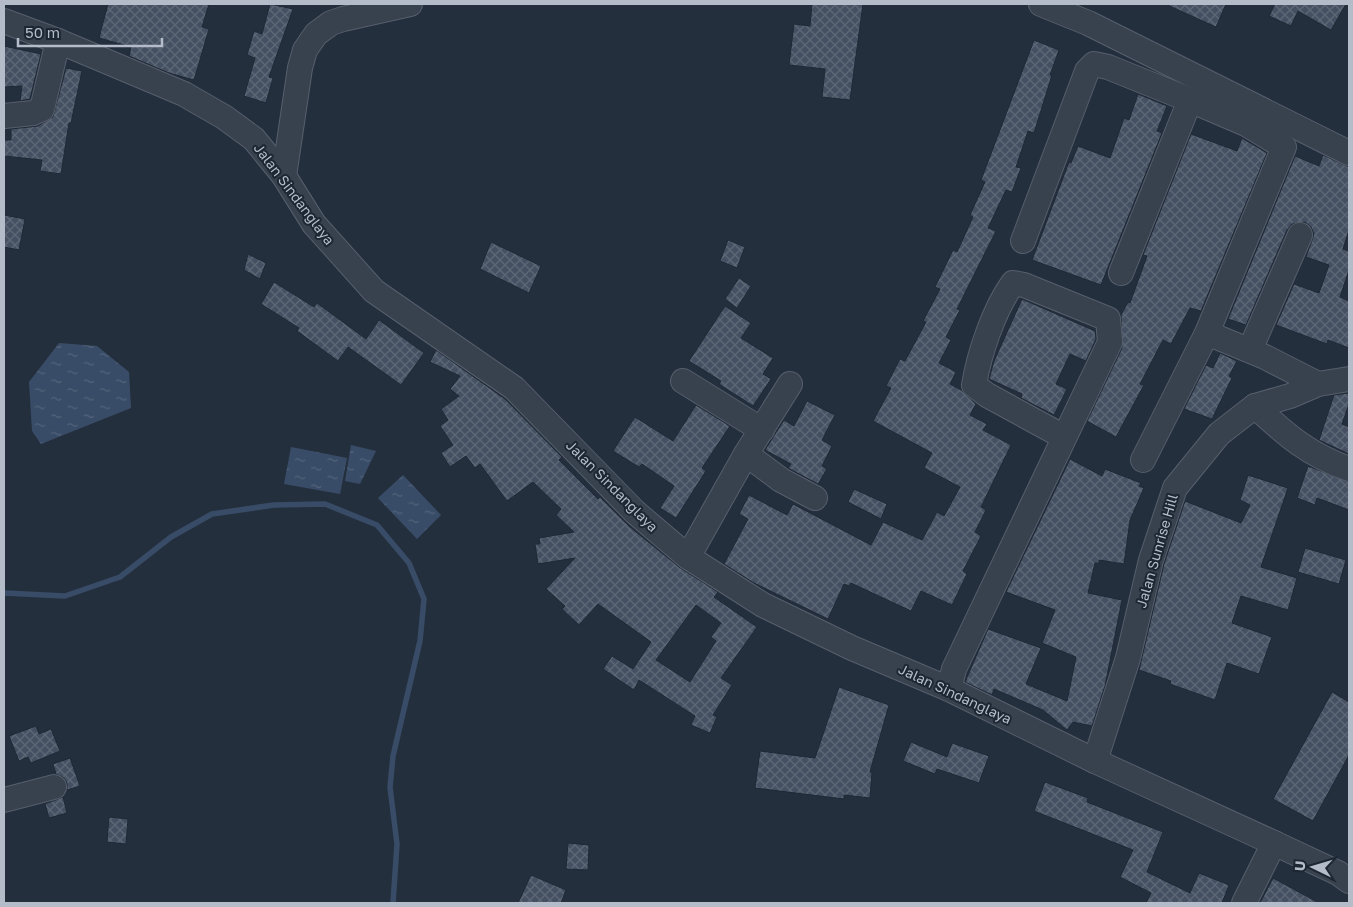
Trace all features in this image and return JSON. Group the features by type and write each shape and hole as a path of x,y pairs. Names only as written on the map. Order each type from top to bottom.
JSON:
{"street":[{"path":"284,176 300,68 305,50 316,34 331,23 343,19 410,4"},
{"path":"1041,4 1088,23 1181,71 1349,153"},
{"name":"Jalan Sindanglaya","path":"4,21 58,41 184,94 224,116 254,140 284,176 314,224 374,291 514,388 635,512 688,557 763,605 852,648 949,689 1095,761 1274,842 1338,873 1349,881"},
{"path":"4,116 33,113 42,109 58,41"},
{"path":"1024,240 1088,71 1094,64 1108,67 1246,124 1284,147"},
{"path":"1121,273 1190,100"},
{"path":"1143,460 1207,333 1293,124"},
{"path":"1250,350 1300,235"},
{"path":"949,689 954,669 1110,342 1108,319 1024,285 1013,283 1004,296 997,314 977,367 974,385 987,395 1064,436"},
{"path":"1207,333 1250,350 1318,384"},
{"name":"Jalan Sunrise Hill","path":"1095,761 1128,658 1151,560 1175,488 1218,434 1255,406 1290,396 1318,384 1349,379"},
{"path":"683,381 762,430"},
{"path":"688,557 746,454 790,384"},
{"path":"1255,406 1288,437 1306,450 1324,461 1349,470"},
{"path":"746,454 781,480 815,498"},
{"path":"4,800 54,787"},
{"path":"1244,903 1274,842"}],"water":[{"path":"59,343 97,346 129,372 131,408 41,444 32,431 29,382"},
{"path":"351,445 376,451 360,484 345,481"},
{"path":"291,447 347,458 340,494 284,484"},
{"path":"403,475 441,515 417,539 378,498"}],"building":[{"path":"108,4 209,4 202,27 209,29 194,80 169,73 129,56 131,47 99,38"},
{"path":"270,4 293,9 269,77 273,78 266,103 244,96 255,58 247,55 254,31 262,34"},
{"path":"812,4 863,4 850,100 822,97 825,69 789,65 794,24 810,26"},
{"path":"1165,4 1226,4 1216,27"},
{"path":"1275,4 1346,4 1331,30 1298,11 1291,26 1269,16"},
{"path":"1034,40 1059,50 1050,75 1052,75 1034,133 1028,131 1016,167 1021,168 1012,192 1006,190 988,228 996,231 957,309 960,310 946,337 951,340 939,363 956,372 950,384 961,390 976,404 970,415 987,424 983,430 1011,445 981,507 986,510 975,532 981,536 963,571 967,574 952,605 921,591 911,611 851,583 849,586 844,584 828,619 754,583 724,564 748,519 739,514 749,495 787,515 793,504 871,545 883,522 922,540 937,512 944,516 960,487 924,468 932,453 873,421 891,388 886,386 900,359 905,361 926,322 923,321 940,289 935,287 953,250 957,252 973,217 970,215 985,182 981,180"},
{"path":"4,46 41,54 30,99 20,101 22,86 4,87"},
{"path":"66,68 82,71 71,123 69,123 61,174 40,171 42,160 4,156 4,140 11,140 11,129 38,126 53,117"},
{"path":"1138,94 1167,106 1157,131 1162,133 1101,285 1032,260 1069,162 1071,163 1078,146 1110,158 1124,118 1129,120"},
{"path":"1191,134 1237,151 1242,138 1267,153 1201,311 1190,308 1171,344 1163,340 1140,384 1144,385 1116,437 1087,421 1122,348 1121,315 1128,302 1130,303 1147,256 1143,255"},
{"path":"1323,155 1349,167 1349,230 1343,249 1349,251 1349,270 1340,297 1349,301 1349,348 1328,340 1327,344 1276,325 1294,284 1319,293 1329,265 1306,257 1314,234 1311,227 1305,222 1292,224 1287,230 1246,325 1228,319 1295,156 1319,166"},
{"path":"4,215 25,219 19,250 4,247"},
{"path":"728,240 745,247 737,268 720,261"},
{"path":"491,242 541,266 529,293 480,269"},
{"path":"248,254 266,263 260,279 244,270"},
{"path":"739,278 751,286 737,308 725,299"},
{"path":"274,282 314,307 317,303 366,339 379,320 424,353 401,385 348,347 338,361 297,331 299,328 261,304"},
{"path":"1022,299 1095,331 1096,339 1086,361 1070,354 1056,384 1067,389 1054,415 1021,398 1022,394 989,379 994,361"},
{"path":"725,306 751,323 741,338 773,358 763,374 771,379 753,406 719,384 721,381 689,361"},
{"path":"436,350 505,399 562,457 559,460 598,499 600,497 630,527 679,567 718,592 714,597 757,627 721,678 732,685 713,715 717,717 710,733 691,725 695,716 639,680 634,690 603,669 612,656 633,669 651,642 598,604 579,625 562,609 565,606 546,589 575,558 538,564 535,544 540,544 539,538 574,532 556,515 561,509 533,482 507,501 480,464 475,468 466,456 450,467 441,453 453,445 440,426 448,420 441,409 459,396 450,389 460,376 430,362","holes":["696,605 721,623 711,637 716,641 690,682 656,660"]},
{"path":"1220,353 1237,361 1229,376 1232,378 1212,419 1184,409 1206,365 1213,368"},
{"path":"1349,393 1349,404 1342,424 1349,427 1349,454 1319,440 1334,395"},
{"path":"807,401 835,415 822,440 832,446 822,466 827,469 818,484 788,468 791,464 765,450 784,420 794,426"},
{"path":"696,405 730,426 702,468 706,471 676,518 660,508 674,486 642,464 639,467 613,451 635,417 673,441"},
{"path":"1070,459 1102,476 1105,469 1141,483 1139,486 1144,488 1130,520 1124,564 1099,560 1099,563 1095,563 1088,593 1122,600 1105,686 1092,726 1073,722 1067,730 1043,710 994,689 992,695 965,682 988,629 1041,648 1026,684 1067,701 1076,657 1042,643 1055,610 1006,592"},
{"path":"1308,466 1349,482 1349,510 1317,498 1315,505 1297,498"},
{"path":"1248,475 1288,488 1261,567 1297,578 1288,610 1241,596 1232,623 1272,637 1259,674 1227,663 1215,700 1170,684 1171,681 1139,670 1164,564 1185,501 1241,523 1250,505 1240,500"},
{"path":"854,489 887,504 881,519 848,502"},
{"path":"1305,548 1346,560 1339,584 1298,572"},
{"path":"839,687 889,705 870,772 872,772 870,798 844,795 844,799 755,788 760,751 815,758"},
{"path":"1332,692 1349,702 1349,755 1313,821 1273,799"},
{"path":"36,726 39,734 51,729 60,751 31,763 28,757 19,761 9,736"},
{"path":"911,742 947,757 952,743 989,756 979,783 937,769 935,774 903,761"},
{"path":"70,758 80,786 67,790 67,783 63,777 56,774 53,764"},
{"path":"1045,782 1088,798 1087,802 1163,832 1147,872 1190,893 1199,873 1229,885 1222,903 1146,903 1151,893 1120,877 1133,850 1034,811"},
{"path":"63,797 67,813 49,818 45,804"},
{"path":"109,817 128,819 126,844 107,842"},
{"path":"568,843 589,845 588,870 566,869"},
{"path":"531,875 566,890 561,903 518,903"},
{"path":"1273,878 1319,903 1260,903"}],"waterway":[{"path":"4,593 65,596 120,577 171,537 212,514 274,505 325,504 377,525 409,563 424,599 420,641 393,756 390,787 397,844 393,903"}]}
